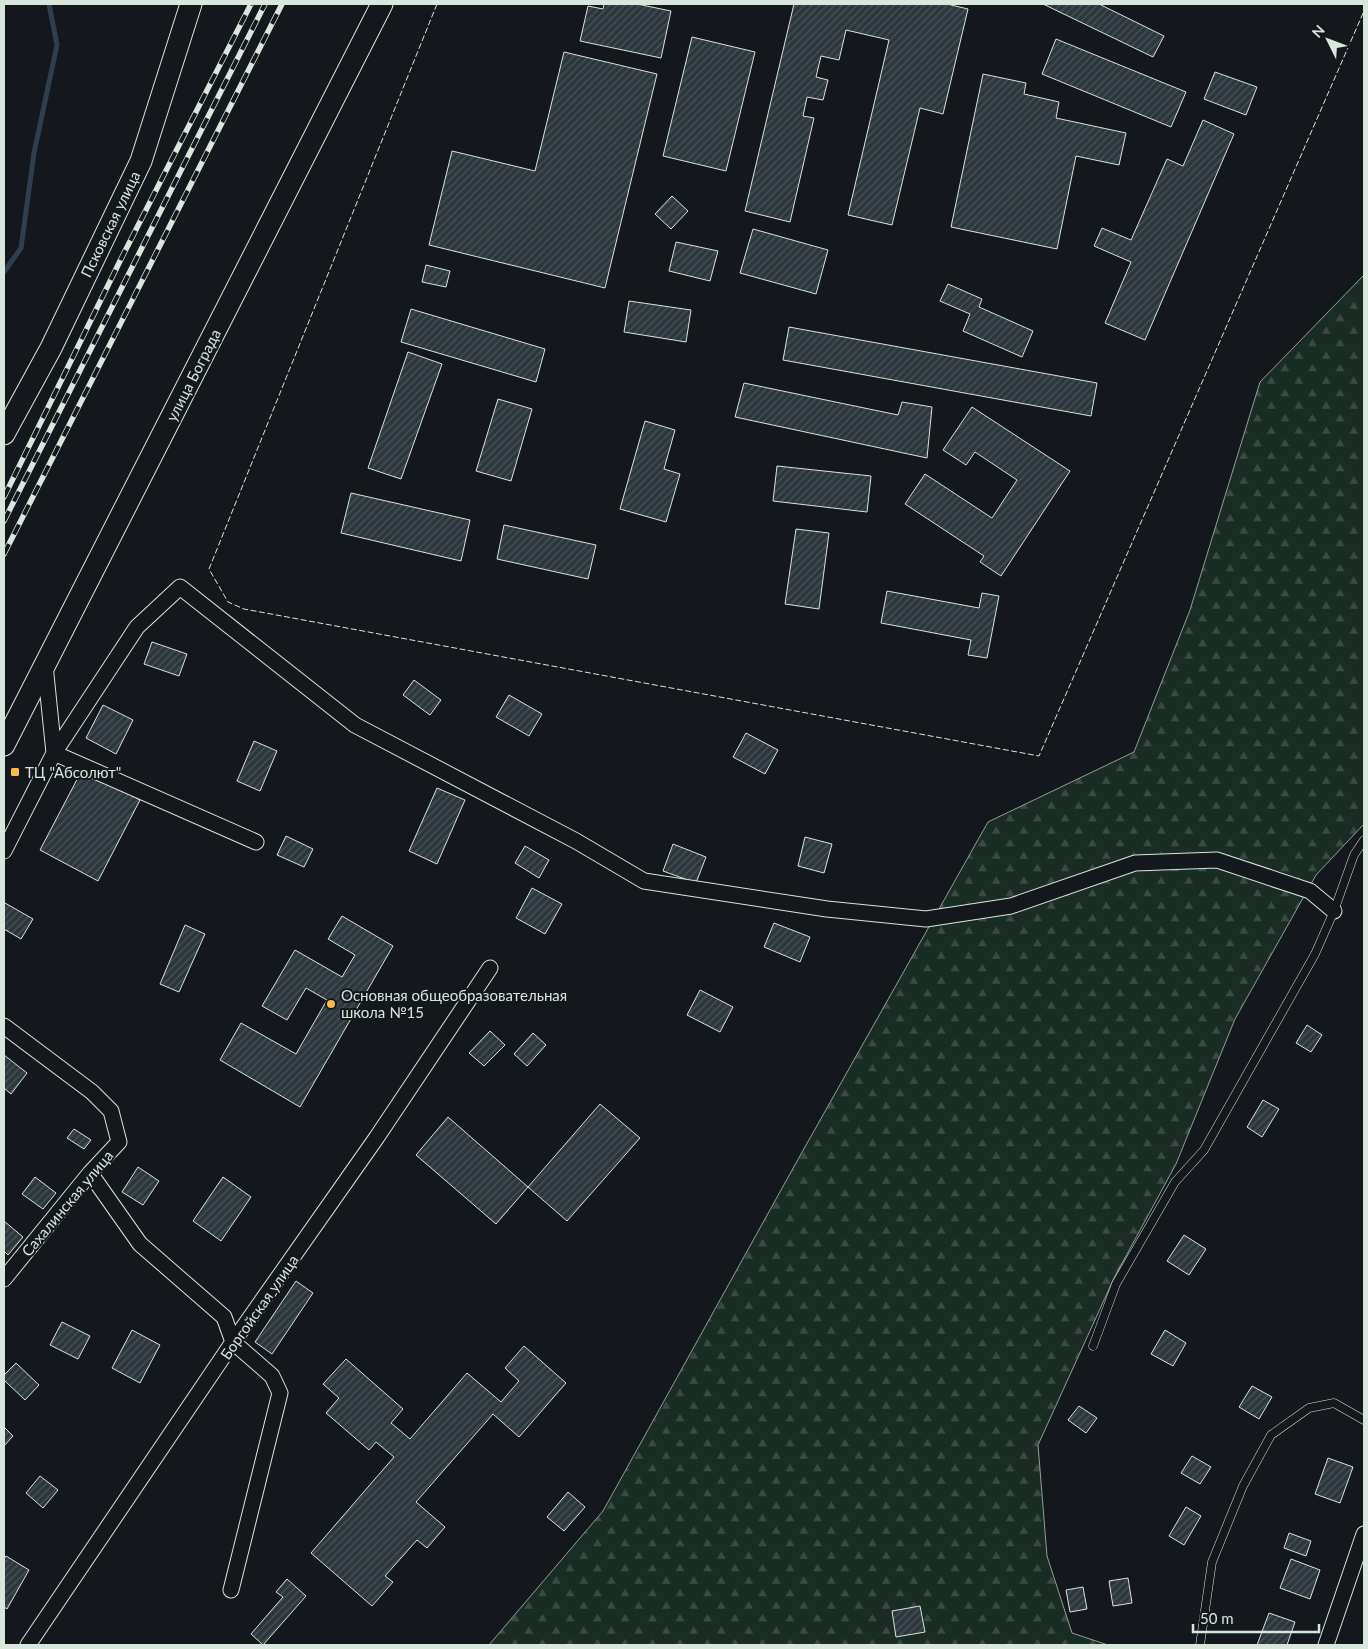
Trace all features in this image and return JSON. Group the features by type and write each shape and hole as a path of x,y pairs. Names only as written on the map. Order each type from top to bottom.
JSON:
{"main road":[{"name":"Псковская улица","path":"4,434 51,348 141,161 191,4"},
{"name":"улица Бограда","path":"4,745 382,4"}],"street":[{"path":"4,851 54,753 137,627 180,587 356,725 576,840 644,881 827,909 926,919 1011,906 1135,862 1216,860 1310,891 1334,911"},
{"path":"45,665 54,753"},
{"path":"54,753 256,842"},
{"name":"Боргойская улица","path":"28,1645 233,1342 377,1137 490,968"},
{"name":"Сахалинская улица","path":"4,1026 92,1092 112,1112 119,1142 90,1172 4,1279"},
{"path":"90,1172 140,1244 224,1317 233,1342 272,1376 280,1393 231,1590"},
{"path":"1326,1645 1364,1534"}],"lane":[{"path":"1093,1346 1116,1284 1175,1182 1204,1150 1316,954 1354,855 1364,840"},
{"path":"1200,1645 1212,1562 1244,1486 1271,1435 1310,1408 1334,1403 1364,1420"}],"green space":[{"path":"1364,275 1364,824 1316,875 1235,1019 1176,1164 1114,1278 1038,1445 1047,1556 1072,1633 1108,1645 489,1645 603,1511 988,822 1134,752 1190,610 1260,382"}],"building":[{"path":"604,4 637,4 671,11 661,58 580,41 588,6 603,9"},
{"path":"794,4 947,4 968,9 943,114 920,108 892,225 848,215 889,40 846,30 839,60 821,56 816,77 828,80 823,100 807,97 803,116 814,118 790,222 745,211"},
{"path":"1043,4 1099,4 1164,36 1153,57"},
{"path":"692,37 755,52 726,171 663,156"},
{"path":"1056,39 1186,92 1171,127 1042,74"},
{"path":"564,52 657,74 605,288 429,245 452,151 535,171"},
{"path":"1215,72 1257,87 1246,115 1204,99"},
{"path":"983,74 1026,83 1024,94 1059,102 1056,118 1126,133 1119,165 1076,156 1057,249 951,227"},
{"path":"1203,120 1234,134 1145,340 1105,323 1131,262 1094,246 1102,228 1131,240 1167,159 1183,166"},
{"path":"672,196 688,211 671,229 655,214"},
{"path":"753,229 828,250 816,294 740,273"},
{"path":"676,242 718,251 710,281 669,271"},
{"path":"426,265 450,271 446,287 422,282"},
{"path":"948,284 982,299 979,307 1033,331 1022,357 963,331 970,314 940,301"},
{"path":"629,301 691,310 686,342 624,332"},
{"path":"411,309 545,349 536,382 401,342"},
{"path":"789,327 1097,383 1091,416 783,360"},
{"path":"408,352 442,364 401,479 368,468"},
{"path":"744,383 898,415 902,402 932,407 927,458 735,417"},
{"path":"498,399 532,409 511,481 476,471"},
{"path":"972,407 1070,471 1001,576 980,562 984,556 905,504 925,474 992,518 1017,480 975,452 966,465 943,450"},
{"path":"645,421 675,430 664,469 680,474 666,522 620,509"},
{"path":"777,466 871,476 867,512 773,501"},
{"path":"351,493 470,520 461,561 341,533"},
{"path":"504,525 596,545 588,579 497,559"},
{"path":"796,529 829,533 819,609 785,604"},
{"path":"887,591 979,608 982,593 999,596 987,658 968,655 971,640 881,623"},
{"path":"152,642 187,654 179,676 144,664"},
{"path":"414,680 441,700 430,715 403,695"},
{"path":"509,695 542,714 529,736 496,717"},
{"path":"103,705 133,720 116,754 86,738"},
{"path":"746,733 778,750 765,774 733,757"},
{"path":"254,741 277,751 260,791 237,781"},
{"path":"82,770 140,800 98,881 40,850"},
{"path":"437,788 465,800 437,864 409,851"},
{"path":"286,836 313,849 304,867 277,855"},
{"path":"805,837 832,844 824,873 798,866"},
{"path":"673,844 706,857 696,883 663,871"},
{"path":"525,846 549,860 539,878 515,863"},
{"path":"532,888 562,904 545,934 516,918"},
{"path":"5,903 33,919 21,939 4,929"},
{"path":"342,916 393,946 300,1107 220,1060 241,1023 296,1054 327,1000 306,988 287,1020 262,1006 295,950 342,977 355,955 328,939"},
{"path":"774,923 810,937 800,962 764,947"},
{"path":"185,925 205,934 179,992 160,984"},
{"path":"700,990 733,1007 720,1032 687,1015"},
{"path":"1307,1025 1322,1035 1311,1052 1296,1043"},
{"path":"490,1031 505,1045 484,1066 469,1053"},
{"path":"533,1033 546,1045 527,1066 514,1054"},
{"path":"4,1055 27,1073 11,1094 4,1088"},
{"path":"1263,1100 1279,1109 1262,1137 1247,1127"},
{"path":"600,1104 640,1138 567,1221 528,1187"},
{"path":"448,1117 528,1187 496,1224 416,1155"},
{"path":"74,1129 91,1140 84,1149 67,1138"},
{"path":"138,1167 159,1181 143,1205 122,1192"},
{"path":"35,1177 56,1193 43,1209 22,1194"},
{"path":"223,1177 251,1197 221,1241 193,1221"},
{"path":"4,1221 23,1237 8,1255 4,1251"},
{"path":"1184,1235 1206,1249 1189,1275 1167,1261"},
{"path":"296,1281 313,1293 272,1354 255,1342"},
{"path":"62,1322 90,1336 78,1359 50,1345"},
{"path":"132,1330 160,1345 140,1383 112,1368"},
{"path":"1165,1330 1186,1343 1173,1366 1151,1354"},
{"path":"524,1346 566,1383 519,1437 493,1414 416,1502 445,1527 427,1548 417,1540 385,1576 393,1582 372,1606 311,1553 394,1457 376,1442 369,1450 326,1413 339,1398 323,1384 346,1359 403,1409 391,1423 410,1439 467,1373 501,1402 519,1381 505,1368"},
{"path":"16,1363 39,1385 25,1400 4,1380 4,1375"},
{"path":"1252,1386 1272,1397 1259,1419 1239,1407"},
{"path":"1079,1406 1097,1418 1086,1433 1068,1420"},
{"path":"4,1427 13,1436 4,1446"},
{"path":"1192,1456 1211,1467 1200,1484 1181,1473"},
{"path":"1328,1458 1353,1467 1340,1503 1315,1494"},
{"path":"40,1476 58,1490 43,1508 26,1493"},
{"path":"568,1492 585,1507 564,1531 547,1517"},
{"path":"1186,1507 1201,1516 1184,1545 1169,1536"},
{"path":"1289,1533 1311,1541 1306,1556 1284,1548"},
{"path":"6,1556 29,1570 7,1609 4,1607 4,1559"},
{"path":"1291,1559 1320,1570 1310,1599 1280,1588"},
{"path":"1128,1578 1132,1603 1113,1606 1109,1581"},
{"path":"287,1579 306,1596 263,1645 251,1634 283,1597 276,1592"},
{"path":"1083,1587 1087,1609 1070,1612 1066,1590"},
{"path":"920,1606 925,1632 896,1637 892,1611"},
{"path":"1269,1613 1295,1622 1287,1645 1257,1645"}],"waterway":[{"path":"4,272 21,248 34,153 57,45 49,4"}],"railway":[{"path":"4,497 121,259 251,4"},
{"path":"4,521 265,4"},
{"path":"4,554 282,4"}],"fence":[{"path":"437,4 209,569 228,602 244,609 1039,756 1364,11"}],"place":[{"name":"ТЦ \"Абсолют\"","path":"15,772"},
{"name":"Основная общеобразовательная школа №15","path":"331,1004"}]}
